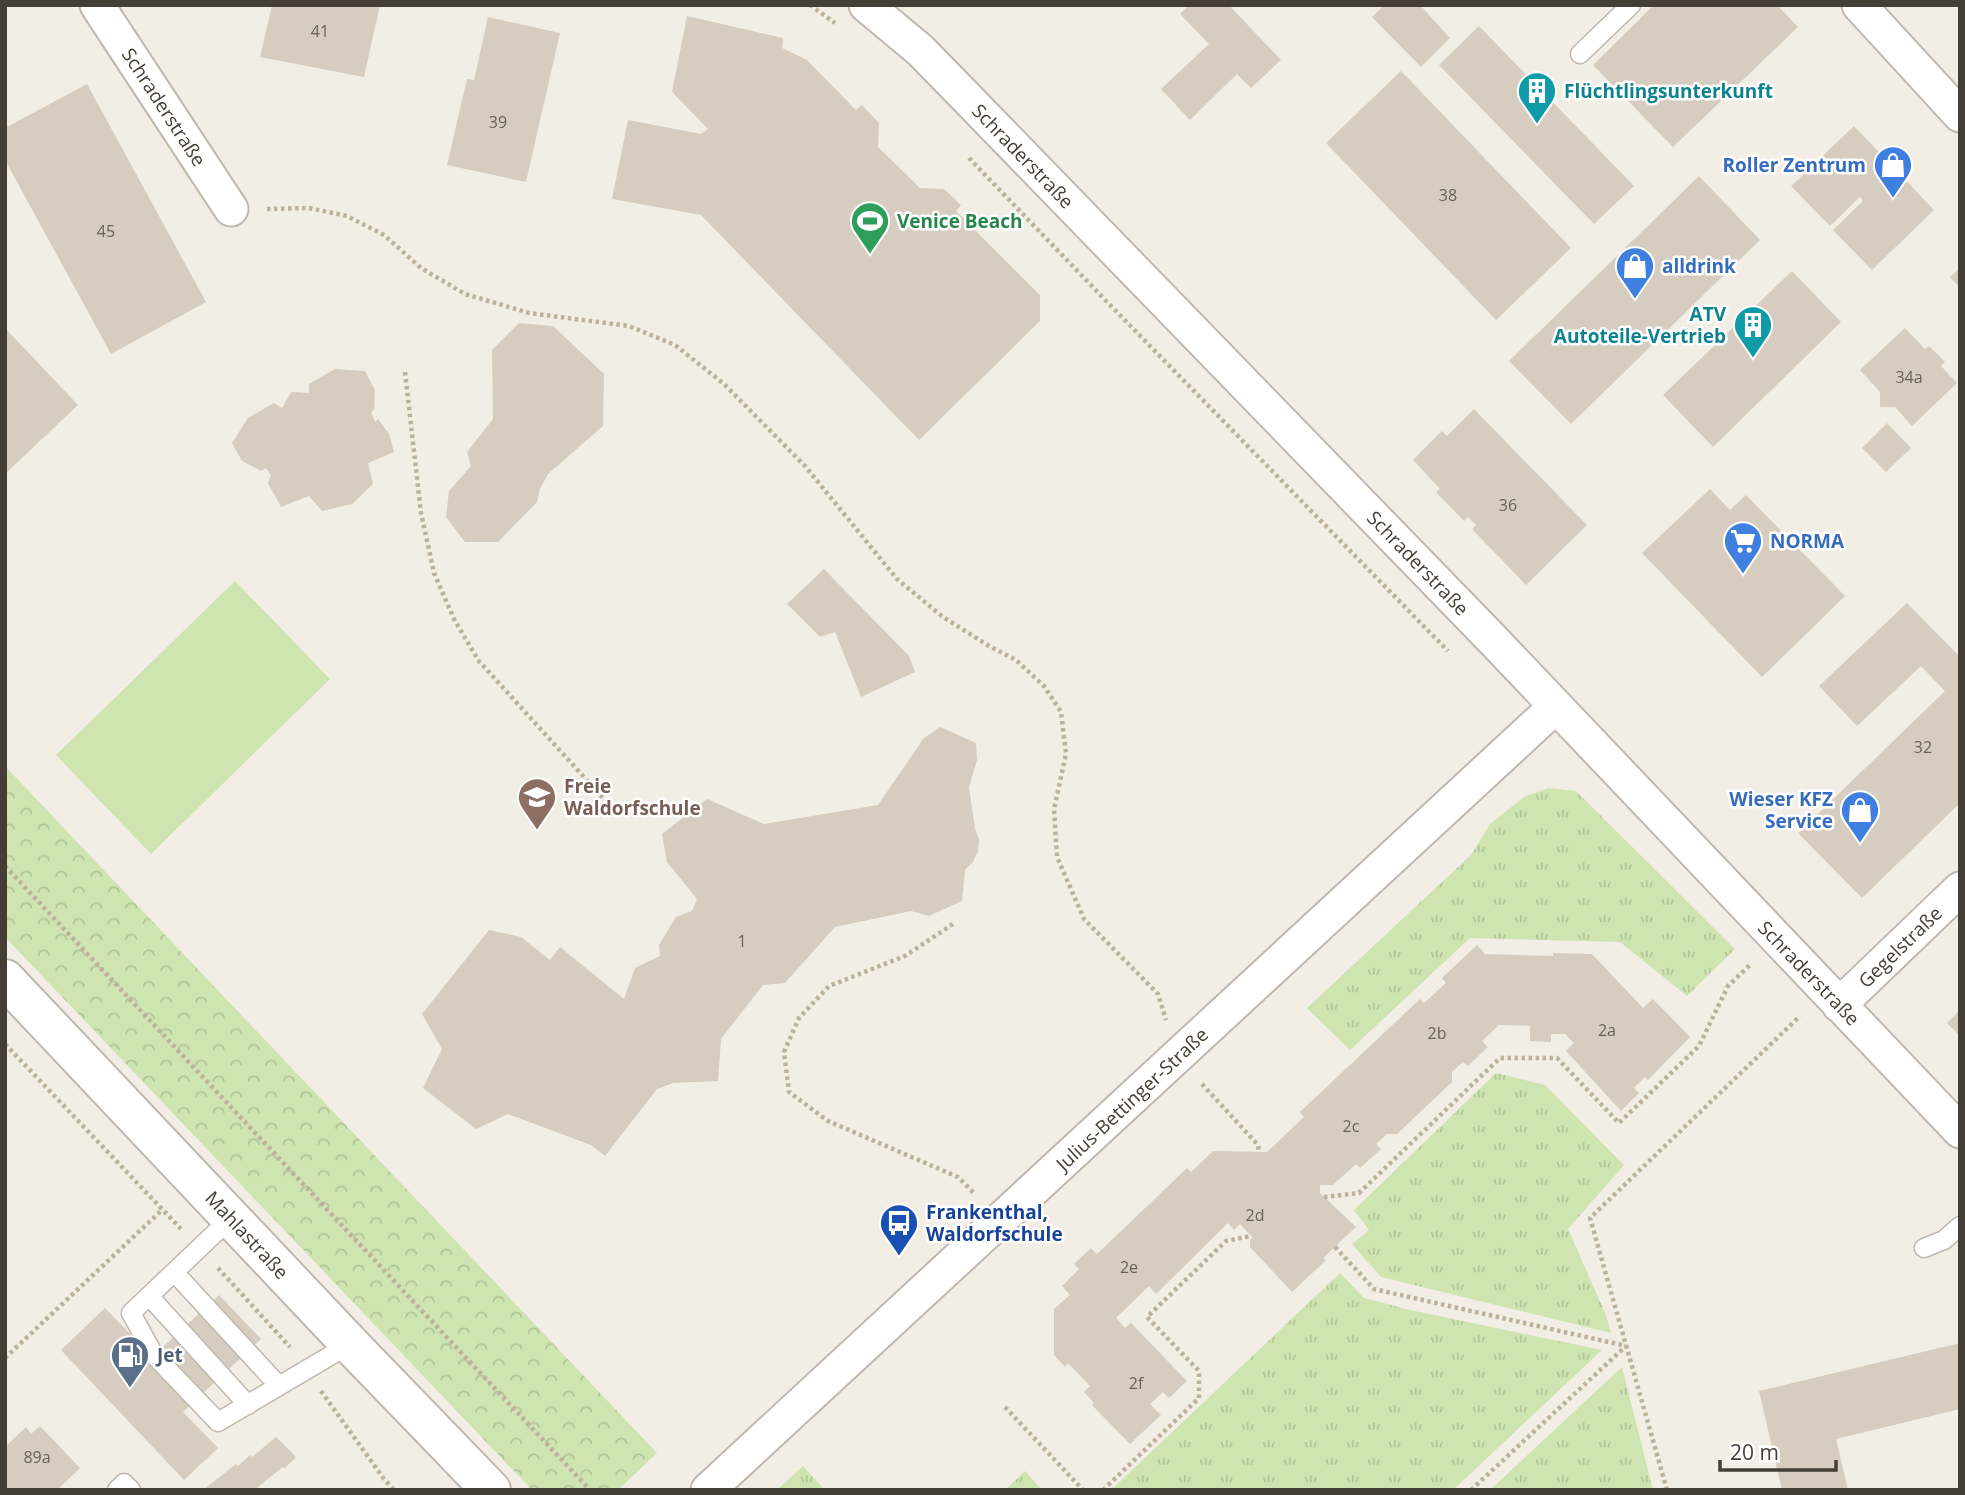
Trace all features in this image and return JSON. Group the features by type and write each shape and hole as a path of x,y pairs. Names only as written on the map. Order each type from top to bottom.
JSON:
{"street":[{"name":"Schraderstraße","path":"97,5 231,209"},
{"name":"Schraderstraße","path":"866,5 920,50 1476,622 1960,1130"},
{"path":"1859,5 1960,115"},
{"name":"Julius-Bettinger-Straße","path":"708,1490 1555,707"},
{"name":"Gegelstraße","path":"1833,998 1960,889"},
{"name":"Mahlastraße","path":"5,979 491,1490"}],"lane":[{"path":"1580,54 1630,5"},
{"path":"231,1218 131,1313 154,1355 218,1422 350,1344"},
{"path":"1924,1248 1944,1240 1960,1226"},
{"path":"174,1272 279,1386"},
{"path":"149,1297 248,1405"},
{"path":"117,1490 124,1483 131,1490"}],"path":[{"path":"810,5 839,27"},
{"path":"961,149 1451,653"},
{"path":"231,209 309,208 347,216 384,234 421,268 465,294 529,313 629,326 675,345 724,384 805,466 897,579 943,617 1016,660 1044,686 1061,712 1066,754 1054,809 1057,857 1084,919 1158,994 1177,1056 1258,1145 1259,1152"},
{"path":"405,372 421,513 434,573 454,619 478,660 603,798"},
{"path":"5,866 590,1490"},
{"path":"953,924 905,956 829,986 799,1018 784,1052 789,1092 828,1121 958,1177 999,1221"},
{"path":"1324,1197 1359,1193 1500,1058 1557,1058 1619,1123 1699,1046 1728,986 1776,939"},
{"path":"1667,1490 1590,1218 1833,998"},
{"path":"5,1358 194,1179"},
{"path":"1102,1490 1199,1398 1199,1371 1147,1317 1226,1241 1251,1236"},
{"path":"1335,1247 1374,1289 1626,1346"},
{"path":"1471,1490 1626,1346"},
{"path":"1005,1408 1083,1490"}],"green space":[{"path":"235,581 330,679 151,854 56,755"},
{"path":"5,766 657,1453 618,1490 532,1490 5,937"},
{"path":"1548,788 1576,791 1735,949 1687,996 1620,942 1470,938 1350,1050 1307,1008 1471,855 1490,824 1524,797"},
{"path":"1496,1073 1545,1085 1624,1165 1568,1229 1606,1315 1611,1333 1381,1277 1352,1244 1369,1230 1354,1210"},
{"path":"1340,1273 1364,1298 1602,1350 1453,1490 1111,1490"},
{"path":"1622,1367 1653,1490 1490,1490"},
{"path":"803,1466 825,1490 777,1490"},
{"path":"1025,1471 1042,1490 1005,1490"}],"building":[{"path":"272,5 380,5 364,77 260,57"},
{"path":"1189,5 1229,5 1281,60 1251,88 1237,74 1190,120 1161,89 1209,44 1180,14"},
{"path":"1384,5 1420,5 1450,38 1421,67 1372,17"},
{"path":"1654,5 1777,5 1798,27 1673,147 1593,65"},
{"name":"Venice Beach","path":"687,16 783,38 782,48 807,60 856,110 862,105 879,123 878,147 920,188 944,189 961,205 956,211 1040,295 1040,321 919,440 701,215 612,199 628,120 701,134 708,129 672,92"},
{"path":"488,17 560,33 526,182 447,165 467,79 474,80"},
{"name":"Flüchtlingsunterkunft","path":"1479,26 1634,186 1594,224 1439,65"},
{"path":"1401,71 1571,248 1496,320 1326,143"},
{"path":"87,84 206,302 111,354 5,160 5,128"},
{"name":"Roller Zentrum","path":"1854,126 1934,210 1872,270 1833,230 1863,201 1860,197 1830,226 1791,186"},
{"name":"alldrink","path":"1699,176 1760,240 1571,424 1509,361"},
{"path":"1960,268 1960,288 1950,277"},
{"name":"ATV Autoteile-Vertrieb","path":"1792,271 1841,322 1713,447 1663,395"},
{"path":"519,323 553,326 604,374 603,426 548,474 537,502 498,542 465,542 446,517 449,491 471,466 467,452 493,419 492,350"},
{"path":"5,328 78,405 5,474"},
{"path":"1905,328 1925,349 1929,346 1945,362 1941,366 1957,383 1912,426 1895,407 1880,407 1880,392 1860,370"},
{"path":"335,369 365,371 375,390 374,410 371,412 375,422 378,419 389,434 394,452 368,463 373,484 352,504 322,511 309,496 281,507 268,483 271,475 266,468 261,471 242,461 232,443 248,418 274,403 282,408 291,392 309,393 309,384"},
{"path":"1474,409 1587,525 1526,585 1472,529 1476,525 1468,517 1464,521 1436,492 1440,489 1413,460 1442,431 1447,436"},
{"path":"1887,423 1911,448 1886,472 1862,448"},
{"name":"NORMA","path":"1710,489 1730,510 1746,495 1845,596 1762,677 1642,553"},
{"path":"824,569 909,656 915,672 861,697 835,632 820,637 787,604"},
{"path":"1907,603 1960,657 1960,803 1862,898 1798,833 1945,691 1921,666 1857,726 1819,686"},
{"path":"940,727 976,743 977,760 969,787 979,839 978,851 965,870 962,901 929,916 911,911 835,927 785,983 763,985 721,1039 718,1081 673,1083 657,1089 605,1156 591,1145 508,1114 476,1129 423,1088 442,1049 422,1014 489,930 521,937 550,960 560,947 624,999 635,968 660,956 659,945 676,917 692,911 697,899 667,862 662,834 707,799 764,824 878,805 924,738"},
{"path":"1477,945 1485,954 1592,954 1643,1008 1653,999 1690,1037 1648,1080 1645,1077 1634,1088 1639,1093 1621,1111 1566,1051 1574,1043 1565,1034 1551,1034 1551,1042 1530,1041 1530,1026 1499,1025 1482,1041 1488,1047 1468,1066 1463,1062 1452,1072 1452,1082 1397,1134 1387,1134 1376,1144 1381,1149 1360,1168 1356,1164 1333,1185 1320,1185 1320,1193 1356,1227 1292,1292 1250,1247 1250,1240 1253,1238 1240,1224 1234,1230 1228,1223 1156,1294 1149,1286 1116,1318 1125,1328 1131,1323 1187,1381 1169,1398 1163,1392 1150,1404 1161,1415 1130,1444 1092,1405 1094,1403 1084,1392 1090,1386 1068,1363 1065,1367 1054,1355 1054,1309 1070,1295 1062,1286 1079,1269 1074,1264 1091,1248 1097,1254 1187,1168 1191,1172 1213,1151 1267,1152 1304,1117 1300,1112 1420,999 1424,1003 1446,983 1442,978"},
{"path":"1960,1010 1960,1036 1947,1023"},
{"path":"219,1295 261,1339 183,1412 218,1448 184,1480 61,1350 105,1308 136,1340 125,1350 141,1367"},
{"path":"1960,1343 1960,1409 1836,1439 1848,1490 1782,1490 1759,1391"},
{"path":"40,1426 80,1468 57,1490 5,1490 5,1447 26,1427 31,1434"},
{"path":"276,1437 296,1457 284,1469 283,1467 254,1490 203,1490 236,1464 238,1466 250,1455 252,1457"}],"place":[{"name":"Flüchtlingsunterkunft","path":"1537,125"},
{"name":"Roller Zentrum","path":"1893,199"},
{"name":"Venice Beach","path":"870,255"},
{"name":"alldrink","path":"1635,300"},
{"name":"ATV Autoteile-Vertrieb","path":"1753,359"},
{"name":"NORMA","path":"1743,575"},
{"name":"Freie Waldorfschule","path":"537,831"},
{"name":"Wieser KFZ Service","path":"1860,844"},
{"name":"Frankenthal, Waldorfschule","path":"899,1257"},
{"name":"Jet","path":"130,1389"}]}
